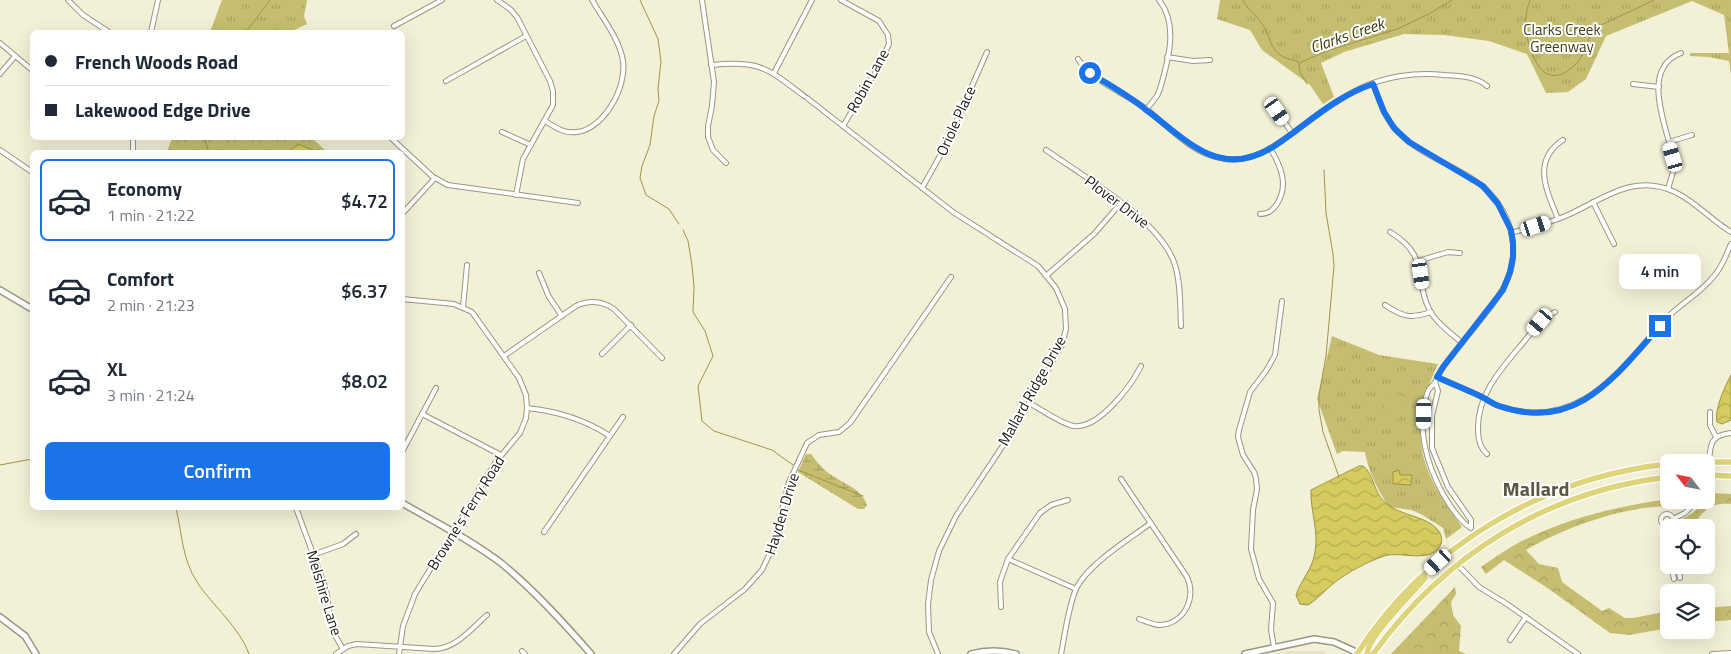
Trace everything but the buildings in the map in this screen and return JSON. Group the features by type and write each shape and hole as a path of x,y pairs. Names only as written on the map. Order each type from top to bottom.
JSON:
{"main road":[{"path":"0,290 30,308"},
{"path":"1715,462 1731,462"},
{"path":"1245,654 1304,640 1324,640 1341,644 1358,654 1392,607 1438,562 1475,534 1518,508 1561,489 1615,473 1660,466"},
{"path":"1715,475 1731,476"},
{"path":"1373,654 1409,609 1435,582 1500,534 1562,504 1619,486 1660,479"},
{"path":"405,505 490,555 507,568 555,614 591,654"},
{"path":"1367,654 1369,646 1383,626 1438,562"},
{"path":"0,617 25,636 36,654"},
{"path":"970,654 998,651 1016,654"}],"street":[{"path":"68,0 82,15 107,30"},
{"path":"151,30 158,0"},
{"path":"394,26 442,0"},
{"path":"497,0 510,9 517,17 550,81 553,91 553,105 522,164 516,195"},
{"path":"545,122 566,132 584,131 596,122 612,105 620,91 624,72 622,56 592,0"},
{"path":"702,0 714,92 708,137 713,150 726,162"},
{"path":"774,73 812,0"},
{"name":"Robin Lane","path":"841,0 879,21 888,35 889,44 878,68 843,126"},
{"path":"1146,110 1160,89 1170,41 1167,14 1159,0"},
{"path":"446,81 526,36"},
{"path":"0,44 30,68"},
{"name":"Oriole Place","path":"922,188 945,147 987,52"},
{"path":"1668,189 1672,180 1674,164 1660,113 1659,87 1666,64 1672,57 1681,52"},
{"path":"0,74 15,56"},
{"path":"1167,57 1193,61 1210,60"},
{"path":"1078,59 1090,73 1146,110 1193,146 1209,155 1225,159 1242,159 1259,154 1335,103 1359,89 1373,84 1402,76 1436,74 1477,79 1487,86"},
{"name":"Mallard Ridge Drive","path":"711,65 735,62 758,66 774,73 975,228 1038,266 1047,275 1064,303 1066,329 1062,344 1016,426 956,516 939,551 931,580 928,604 929,632 938,654"},
{"path":"1373,84 1384,112 1394,128 1409,142 1483,186 1498,204 1506,218 1511,233 1513,257 1506,283 1499,296 1428,390 1424,414 1424,438 1427,460 1441,490 1464,524 1471,528 1475,534"},
{"path":"1633,84 1659,87"},
{"path":"1277,111 1292,133"},
{"path":"502,132 531,145"},
{"path":"1669,142 1692,135"},
{"path":"393,140 404,150"},
{"path":"1558,219 1545,185 1543,172 1552,150 1563,140"},
{"path":"1260,214 1268,213 1276,206 1283,188 1281,168 1270,148"},
{"path":"0,150 30,171"},
{"name":"Plover Drive","path":"1046,150 1121,203 1152,228 1163,242 1172,256 1178,276 1181,326"},
{"path":"405,151 435,178 457,187 578,203"},
{"path":"405,211 435,178"},
{"path":"1511,233 1558,219 1614,192 1634,186 1654,186 1668,189 1684,197 1731,232"},
{"path":"1593,202 1614,244"},
{"path":"1047,275 1094,234 1121,203"},
{"path":"1390,232 1408,245 1418,261 1425,297 1431,312 1438,322 1462,343"},
{"path":"1437,377 1509,409 1537,412 1561,409 1591,396 1614,377 1672,313 1712,278 1720,268 1731,244"},
{"path":"1418,261 1448,252 1460,253"},
{"path":"405,299 454,304 463,307 467,265"},
{"path":"539,273 550,297 562,316"},
{"name":"Hayden Drive","path":"674,654 703,622 745,589 762,570 772,549 789,482 807,443 819,435 839,432 850,423 951,277"},
{"path":"1274,647 1271,630 1273,603 1259,579 1251,549 1253,510 1257,489 1256,478 1243,455 1238,430 1250,392 1266,371 1275,355 1282,301"},
{"path":"504,356 579,305 599,302 614,309 662,358"},
{"path":"1384,305 1396,313 1408,316 1417,316 1431,312"},
{"name":"Browne's Ferry Road","path":"399,654 403,626 410,604 452,532 501,456 520,433 526,418 527,408 523,386 477,317 463,307"},
{"path":"1487,454 1480,446 1478,434 1479,412 1491,383 1540,322 1555,312"},
{"path":"602,354 631,325"},
{"path":"1029,402 1071,425 1081,426 1089,424 1101,417 1133,381 1141,366"},
{"path":"1435,382 1438,390 1432,416 1432,448 1448,487 1471,520 1471,528"},
{"path":"405,446 436,388"},
{"path":"527,408 572,416 610,436"},
{"path":"422,414 501,456"},
{"path":"1709,414 1711,430 1716,438"},
{"path":"544,532 623,416"},
{"path":"1710,454 1710,447 1716,438 1731,433"},
{"path":"1121,479 1187,576 1191,586 1191,596 1185,611 1172,622 1156,624 1139,619"},
{"path":"1001,607 1000,582 1008,559 1040,513 1051,505 1068,500"},
{"path":"1662,519 1669,514 1673,519 1688,509"},
{"name":"Melshire Lane","path":"297,510 328,594 332,630 343,649"},
{"path":"1061,654 1076,589 1090,569 1151,522"},
{"path":"313,555 343,544 356,534"},
{"path":"1008,559 1076,589"},
{"path":"1457,564 1479,587 1578,654"},
{"path":"1673,574 1674,579"},
{"path":"1679,574 1680,578"},
{"path":"336,654 343,649 357,644 434,649 446,648 454,644 487,615"},
{"path":"1510,640 1526,617"},
{"path":"1712,654 1731,652"}],"shaded area":[{"path":"1288,651 1324,651 1326,654 1274,654"}],"green space":[{"path":"222,0 307,0 304,16 307,24 294,30 211,30"},
{"name":"Clarks Creek Greenway","path":"1220,0 1731,0 1731,75 1729,61 1690,56 1690,53 1729,53 1724,15 1692,1 1606,36 1586,79 1568,92 1546,93 1527,54 1489,41 1444,35 1404,34 1344,52 1321,63 1334,97 1323,104 1310,85 1262,50 1250,30 1217,19"},
{"path":"171,140 314,140 325,150 168,150"},
{"path":"1332,336 1379,355 1438,364 1426,393 1421,423 1421,438 1423,453 1433,482 1462,527 1446,539 1443,528 1421,514 1411,510 1389,507 1374,481 1365,452 1343,451 1337,454 1317,399"},
{"path":"1393,382 1409,387 1406,395 1390,389"},
{"path":"1390,391 1405,397 1403,404 1387,399"},
{"path":"1386,401 1402,407 1399,414 1383,408"},
{"path":"1383,411 1398,417 1396,424 1380,418"},
{"path":"806,454 811,454 827,472 860,494 867,505 864,509 858,509 798,472"},
{"path":"1392,456 1394,461 1400,459 1403,467 1407,466 1408,470 1415,471 1414,488 1390,487 1390,469 1385,459"},
{"path":"1715,493 1731,494 1731,504 1715,505"},
{"path":"1660,500 1660,506 1622,512 1601,518 1561,532 1526,550 1539,564 1558,568 1562,582 1602,611 1609,608 1625,618 1660,613 1660,630 1629,635 1610,633 1549,589 1504,560 1486,574 1481,567 1520,542 1556,526 1593,514"},
{"path":"1698,509 1708,509 1698,519 1683,519"},
{"path":"1455,587 1456,594 1451,602 1453,615 1461,626 1459,651 1466,654 1391,654"},
{"path":"1731,606 1731,620 1715,621 1715,607"}],"water":[{"path":"298,144 312,150 290,150"},
{"path":"1731,375 1731,420 1722,424 1717,422 1717,411"},
{"path":"1359,466 1367,469 1379,495 1387,504 1433,525 1440,532 1440,546 1432,553 1425,555 1390,555 1378,558 1345,575 1308,605 1300,604 1296,595 1314,558 1316,544 1311,490"},
{"path":"1399,470 1400,475 1412,475 1411,485 1393,484 1393,472"}],"waterway":[{"path":"248,30 270,0"},
{"path":"640,0 658,39 661,61 658,89 659,101 654,116 650,145 642,166 640,178 646,195 669,209 679,224"},
{"name":"Clarks Creek","path":"1243,0 1265,28 1276,51 1288,59 1298,61 1298,63"},
{"name":"Clarks Creek","path":"1299,63 1330,50 1397,29 1429,14 1452,0"},
{"name":"Clarks Creek","path":"1530,0 1526,20 1526,34 1534,59 1541,69 1549,75 1560,75 1578,62 1589,38 1599,26 1654,0"},
{"path":"1299,64 1300,72 1307,84"},
{"path":"205,140 208,150"},
{"path":"1324,170 1326,213 1334,266 1326,356 1319,395 1319,410 1323,432 1339,477"},
{"path":"683,230 688,241 692,265 694,287 693,312 705,331 713,356 698,386 702,421 714,431 772,450 793,465"},
{"path":"0,465 30,459"},
{"path":"798,470 863,496"},
{"path":"176,510 185,555 192,573 203,591 233,626 249,654"}],"district":[{"name":"Mallard","path":"1536,489"}],"route":[{"path":"1090,73 1141,106 1200,151 1225,159 1242,159 1259,154 1335,103 1359,89 1373,84 1384,112 1401,136 1483,186 1492,195 1504,213 1511,230 1514,252 1510,272 1503,290 1437,377 1487,401 1520,411 1549,411 1571,406 1606,386 1660,326"}]}
